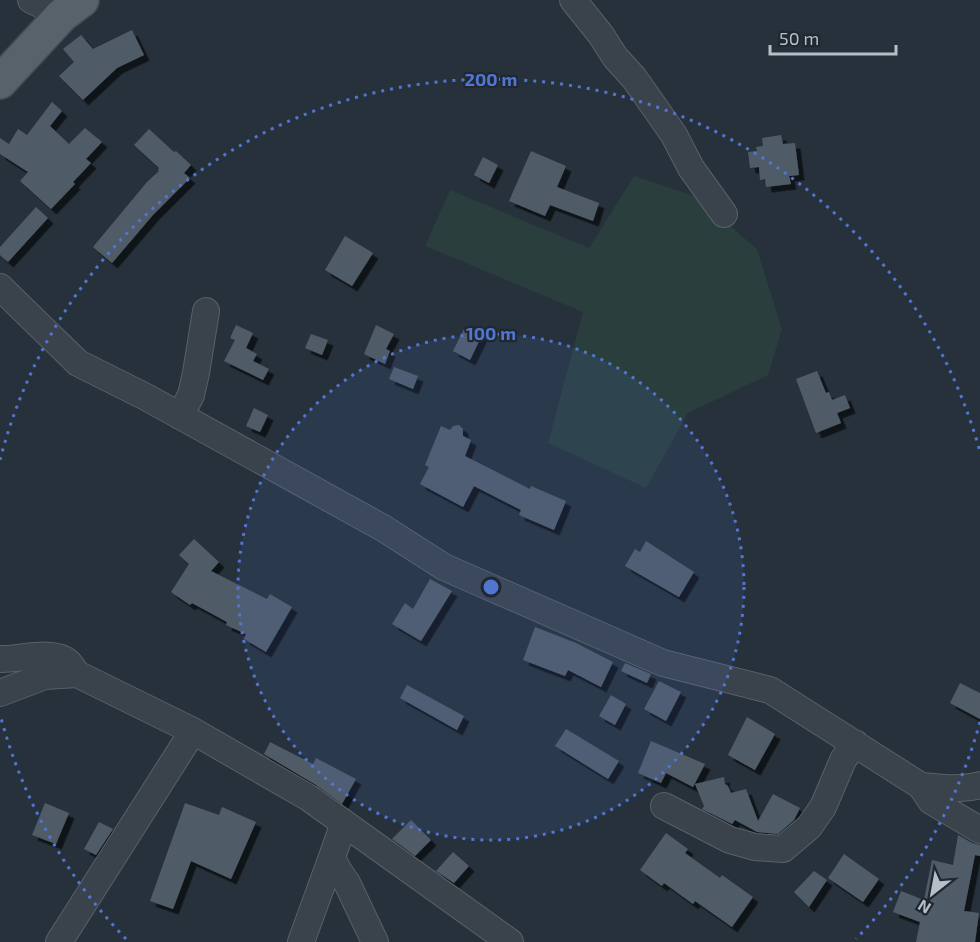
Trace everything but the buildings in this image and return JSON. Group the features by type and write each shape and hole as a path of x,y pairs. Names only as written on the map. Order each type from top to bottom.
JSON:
{"main road":[{"path":"0,82 72,8"}],"street":[{"path":"31,0 72,8"},
{"path":"573,0 615,57 634,78 674,135 691,168 724,214"},
{"path":"0,287 78,363 146,397 383,528 444,567 663,663 770,690 921,786 931,801 980,830"},
{"path":"180,416 191,395 206,311"},
{"path":"0,659 51,655 66,660 77,674 194,731 309,798 510,942"},
{"path":"0,693 45,676 77,674"},
{"path":"59,942 194,731"},
{"path":"664,806 730,840 755,847 783,849 809,828 823,807 843,760 855,743"},
{"path":"921,786 947,789 969,788 980,784"},
{"path":"301,942 344,823"},
{"path":"332,857 375,942"}],"green space":[{"path":"634,176 697,197 757,249 782,329 768,375 688,413 646,488 548,443 583,312 425,246 450,190 589,248"}]}
